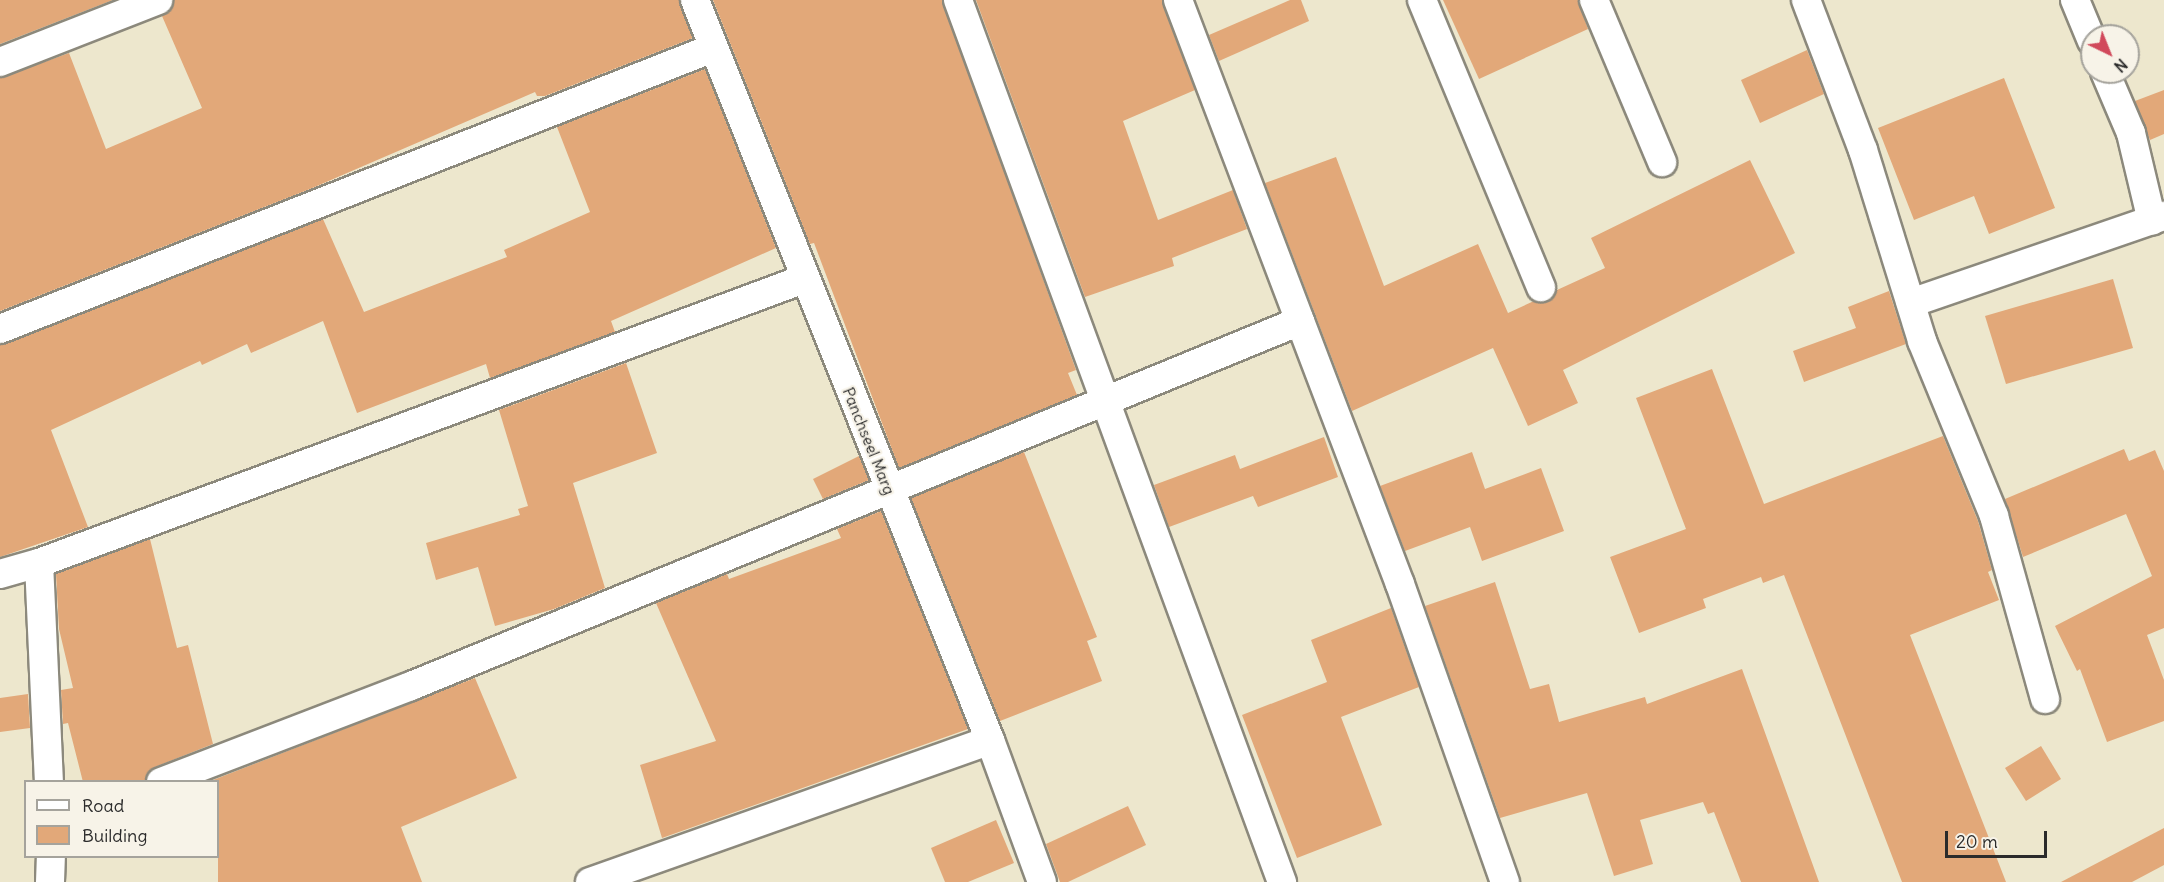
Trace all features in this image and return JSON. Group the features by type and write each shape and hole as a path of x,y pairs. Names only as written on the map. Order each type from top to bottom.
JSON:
{"street":[{"path":"0,62 158,0"},
{"name":"Panchseel Marg","path":"695,0 804,279 990,740 1042,882"},
{"path":"958,0 1107,400 1282,882"},
{"path":"1178,0 1400,584 1505,882"},
{"path":"1422,0 1541,287"},
{"path":"1593,0 1662,162"},
{"path":"1806,0 1863,150 1922,341 1994,516 2045,699"},
{"path":"2075,0 2085,24"},
{"path":"0,329 713,48"},
{"path":"1911,303 2158,218 2132,133 2110,84"},
{"path":"0,573 39,563 804,279"},
{"path":"166,780 411,686 1300,321"},
{"path":"39,563 49,780"},
{"path":"590,882 990,740"},
{"path":"50,882 51,858"}],"building":[{"path":"0,0 113,0 0,44"},
{"path":"174,0 679,0 693,38 545,96 537,96 535,92 310,189 0,311 0,78 69,53 106,149 202,108 162,16 171,10"},
{"path":"713,0 942,0 1076,370 1068,373 1077,395 899,468 814,243 810,244"},
{"path":"976,0 1162,0 1195,90 1123,121 1158,220 1233,190 1247,229 1172,258 1174,266 1085,297"},
{"path":"1290,0 1301,0 1309,21 1219,61 1209,35"},
{"path":"1443,0 1578,0 1588,29 1479,79"},
{"path":"1807,50 1824,94 1760,123 1741,80"},
{"path":"705,69 776,248 611,321 615,332 490,378 486,364 357,413 323,321 251,353 247,344 202,365 200,361 51,430 88,527 0,557 0,345 323,219 364,312 507,257 504,250 590,212 557,127"},
{"path":"2004,78 2055,208 1989,234 1974,196 1914,220 1878,128"},
{"path":"2164,90 2164,134 2150,140 2135,101"},
{"path":"1336,157 1384,286 1478,244 1508,313 1534,301 1548,302 1557,290 1605,268 1591,238 1750,160 1795,253 1563,370 1578,403 1528,426 1493,348 1352,411 1265,183"},
{"path":"2113,279 2133,348 2006,384 1985,316"},
{"path":"1889,291 1906,344 1804,382 1793,351 1856,328 1848,307"},
{"path":"626,363 657,453 573,483 605,588 554,609 495,626 478,567 436,580 426,543 520,515 518,509 528,506 499,410"},
{"path":"1712,369 1764,504 1943,436 1978,521 1992,570 1988,572 1999,600 1910,635 2006,882 1902,882 1784,575 1763,583 1761,577 1703,599 1706,608 1639,633 1610,557 1686,529 1636,398"},
{"path":"1324,437 1338,477 1258,507 1253,496 1169,527 1154,485 1235,455 1240,469"},
{"path":"2124,449 2129,461 2155,450 2164,471 2164,628 2147,635 2164,680 2164,721 2107,742 2080,669 2077,671 2055,626 2152,576 2126,514 2023,557 2005,499"},
{"path":"1024,452 1097,637 1087,641 1102,681 1000,721 911,498"},
{"path":"1472,452 1485,489 1541,468 1564,531 1482,561 1470,527 1405,551 1380,486"},
{"path":"859,456 869,480 823,499 813,479"},
{"path":"881,511 968,729 662,838 640,765 716,741 656,603 727,574 729,579 841,538 837,529"},
{"path":"150,539 177,648 188,645 213,744 155,767 146,780 82,780 68,723 63,724 61,690 73,688 59,629 56,574"},
{"path":"1495,582 1530,689 1549,684 1559,722 1645,697 1647,704 1742,669 1819,882 1741,882 1714,812 1708,814 1703,802 1640,820 1653,864 1614,876 1587,793 1500,818 1425,606"},
{"path":"1391,608 1419,687 1341,717 1382,825 1297,858 1242,715 1327,682 1311,640"},
{"path":"475,678 517,778 401,827 422,882 218,882 219,780 213,780"},
{"path":"28,694 30,728 0,732 0,698"},
{"path":"2041,746 2061,779 2026,801 2005,768"},
{"path":"1128,806 1146,845 1068,882 1060,882 1046,844"},
{"path":"996,820 1014,863 968,882 945,882 931,848"},
{"path":"2164,828 2164,865 2132,882 2061,882"}]}
